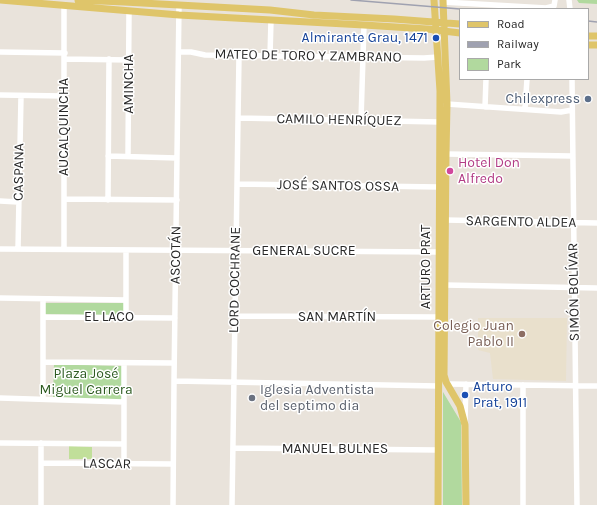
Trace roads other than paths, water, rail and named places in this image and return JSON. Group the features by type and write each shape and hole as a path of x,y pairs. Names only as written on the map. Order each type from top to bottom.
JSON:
{"main road":[{"path":"0,0 179,15 364,24 459,33"},
{"path":"78,0 270,10 314,15 459,24"},
{"name":"ARTURO PRAT","path":"434,0 440,92 438,505"},
{"name":"ARTURO PRAT","path":"443,1 447,104 444,375 447,384 463,413 465,425 466,505"}],"street":[{"path":"443,1 546,8 554,6 555,0"},
{"name":"ASCOTÁN","path":"173,505 179,5"},
{"name":"AUCALQUINCHA","path":"64,6 64,249"},
{"name":"AMINCHA","path":"128,156 129,11"},
{"path":"270,56 271,20"},
{"path":"361,120 364,24"},
{"path":"0,52 129,60"},
{"name":"MATEO DE TORO Y ZAMBRANO","path":"179,52 191,52 205,55 239,56 438,57"},
{"name":"LORD COCHRANE","path":"232,505 239,56"},
{"name":"AMINCHA","path":"108,200 109,59"},
{"path":"485,107 486,80"},
{"path":"525,109 527,80"},
{"name":"SIMÓN BOLÍVAR","path":"572,80 576,505"},
{"path":"0,95 64,96"},
{"name":"CASPANA","path":"18,249 21,96"},
{"path":"447,104 561,112 572,110"},
{"name":"CAMILO HENRÍQUEZ","path":"238,118 440,122"},
{"path":"446,154 572,156"},
{"path":"108,156 177,158"},
{"name":"JOSÉ SANTOS OSSA","path":"237,184 439,188"},
{"path":"64,199 177,200"},
{"path":"0,201 18,202"},
{"name":"SARGENTO ALDEA","path":"445,220 597,223"},
{"name":"GENERAL SUCRE","path":"0,248 439,252"},
{"path":"126,250 126,318"},
{"path":"445,285 597,288"},
{"name":"EL LACO","path":"0,298 126,300"},
{"path":"42,399 43,299"},
{"name":"SAN MARTÍN","path":"235,316 438,317"},
{"name":"EL LACO","path":"43,317 175,318"},
{"path":"43,362 174,363"},
{"path":"124,363 124,464"},
{"path":"174,381 438,386"},
{"path":"447,384 597,386"},
{"name":"ARTURO PRAT","path":"465,425 466,384"},
{"path":"523,385 523,505"},
{"path":"0,398 124,402"},
{"name":"LASCAR","path":"0,443 124,444"},
{"path":"41,443 41,505"},
{"name":"MANUEL BULNES","path":"233,448 438,450"},
{"name":"LASCAR","path":"41,463 173,464"}],"railway":[{"path":"351,0 459,9"},
{"path":"589,21 597,22"}],"place":[{"name":"Almirante Grau, 1471","path":"436,38"},
{"name":"Chilexpress","path":"588,99"},
{"name":"Hotel Don Alfredo","path":"450,171"},
{"name":"Colegio Juan Pablo II","path":"522,334"},
{"name":"Arturo Prat, 1911","path":"465,395"},
{"name":"Iglesia Adventista del septimo dia","path":"252,398"}],"park label":[{"name":"Plaza José Miguel Carrera","path":"86,382"}]}
